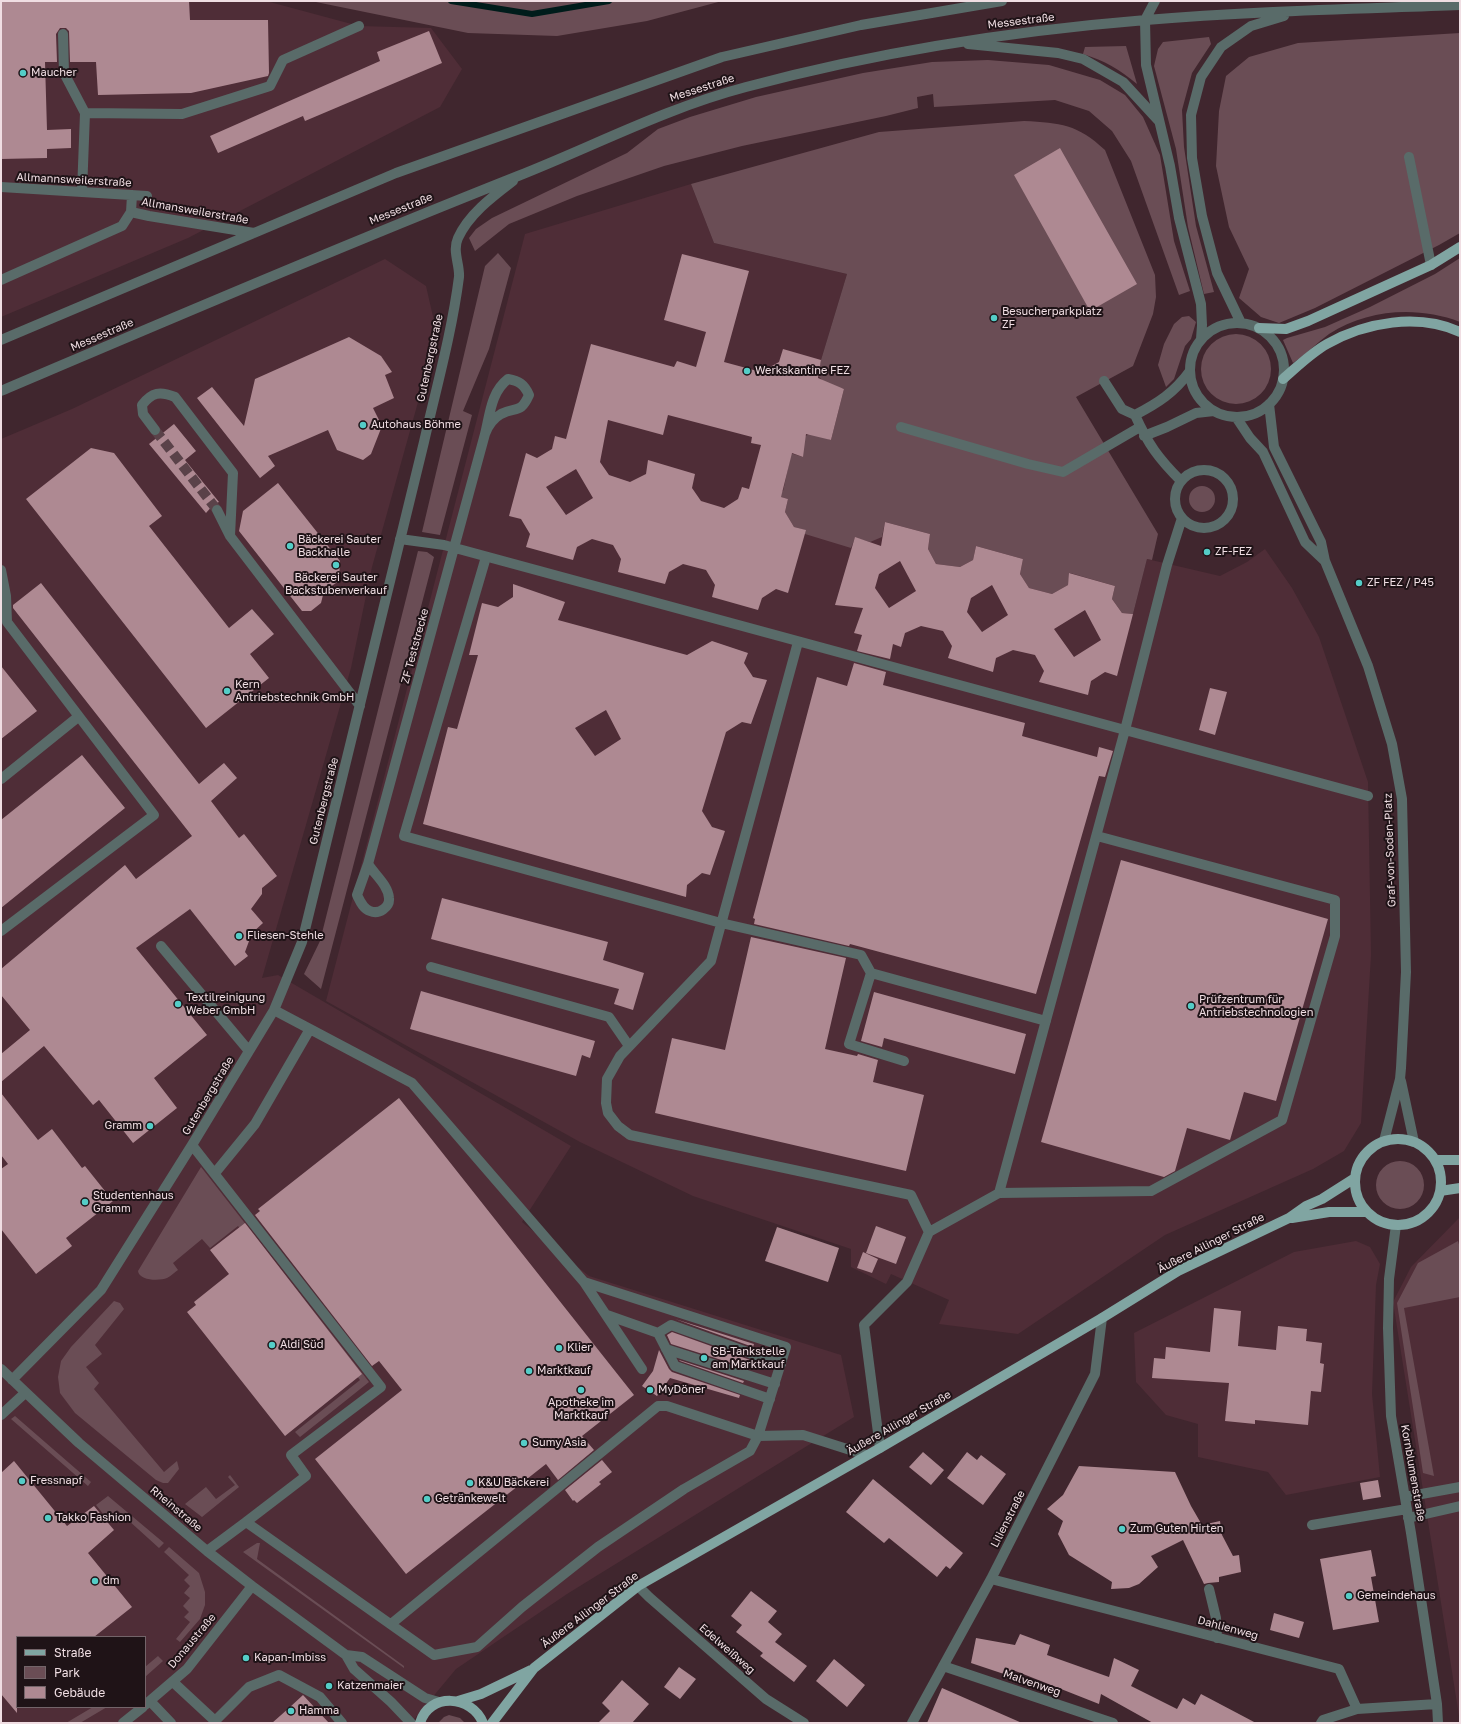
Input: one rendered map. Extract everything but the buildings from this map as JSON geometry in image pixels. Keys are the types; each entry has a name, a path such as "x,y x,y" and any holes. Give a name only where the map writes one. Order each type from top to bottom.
{"main road":[{"path":"1259,328 1286,329 1308,321 1430,265 1460,248"},
{"path":"1283,379 1326,345 1348,334 1370,327 1413,321 1460,332"},
{"path":"1401,1139 1414,1142 1420,1145 1435,1160 1441,1176 1440,1191 1434,1206 1425,1216 1411,1223 1396,1225 1379,1221 1367,1212 1358,1198 1356,1178 1357,1169 1364,1154 1374,1145 1384,1141 1401,1139"},
{"path":"1435,1160 1460,1160"},
{"name":"Äußere Ailinger Straße","path":"439,1702 448,1700 458,1701 481,1694 534,1668 638,1586 880,1448 1102,1318 1178,1271 1289,1218 1306,1206 1356,1178"},
{"path":"1440,1191 1460,1188"},
{"name":"Äußere Ailinger Straße","path":"1289,1218 1329,1212 1367,1212"},
{"name":"Äußere Ailinger Straße","path":"492,1723 534,1668"},
{"path":"458,1701 468,1705 476,1712 483,1723"},
{"path":"420,1723 424,1713 439,1702"}],"street":[{"name":"Messestraße","path":"1,340 396,173 722,57 861,25 1002,1"},
{"path":"1155,1 1145,20 1146,65 1170,166 1179,218 1202,304 1201,339"},
{"name":"Messestraße","path":"1,391 416,216 696,102 754,85 850,63 954,42 1051,29 1228,14 1460,5"},
{"path":"1241,323 1217,273 1202,216 1192,158 1191,115 1201,77 1221,47 1250,26 1297,12"},
{"path":"85,113 182,114 270,86 283,60 360,26"},
{"path":"63,34 64,73 85,113 82,192"},
{"path":"954,42 1058,53 1083,59 1123,82 1158,120"},
{"path":"1409,157 1430,265"},
{"name":"Gutenbergstraße","path":"12,1380 100,1290 192,1145 274,1010 302,942 444,359 459,275 456,259 457,240 469,220 487,201 522,174"},
{"name":"Allmannsweilerstraße","path":"1,187 146,196"},
{"path":"1,280 122,226 131,212 132,195"},
{"name":"Allmansweilerstraße","path":"131,212 254,233"},
{"path":"1241,323 1259,328 1270,337 1278,347 1283,360 1283,379 1276,395 1269,404 1248,416 1236,417 1214,411 1201,401 1193,387 1190,371 1190,360 1194,349 1201,339 1212,330 1226,324 1241,323"},
{"path":"1135,415 1164,398 1178,386 1190,371"},
{"name":"ZF Teststrecke","path":"368,864 494,397 500,385 508,379 516,380 525,385 529,394 525,405 502,414 489,425 485,434"},
{"path":"1104,381 1122,409 1135,415 1142,431 1160,460 1181,481"},
{"path":"155,430 143,414 142,404 148,396 164,393 175,397 233,473 230,536"},
{"name":"Graf-von-Soden-Platz","path":"1269,404 1274,447 1321,542 1324,561 1368,666 1392,744 1402,799 1406,972 1400,1079 1384,1141"},
{"path":"901,426 1028,464 1063,472 1142,431 1167,427 1196,413 1214,411"},
{"name":"Graf-von-Soden-Platz","path":"1236,417 1250,438 1263,452 1306,542 1324,561"},
{"path":"1208,470 1218,473 1227,481 1232,490 1233,501 1226,518 1215,526 1203,528 1187,523 1177,510 1175,496 1181,481 1195,471 1208,470"},
{"path":"216,510 230,536 360,706"},
{"path":"999,1193 1126,730 1167,565 1182,518"},
{"path":"400,539 454,548 1368,796"},
{"path":"486,557 404,836 722,922 861,955 871,973 1046,1021"},
{"path":"1,570 6,596 4,624 154,815 1,931"},
{"path":"798,642 711,961 620,1056 607,1079 606,1102 608,1113 618,1126 630,1135 911,1195 929,1232"},
{"path":"1,778 78,717"},
{"path":"880,1448 864,1325 907,1282 929,1232 999,1193 1151,1191 1282,1120 1335,936 1335,900 1096,836"},
{"path":"161,946 249,1051"},
{"path":"431,967 609,1017 630,1046"},
{"path":"871,973 849,1044 904,1061"},
{"path":"274,1010 412,1083 584,1282 642,1369"},
{"path":"215,1173 255,1124 310,1029"},
{"name":"Graf-von-Soden-Platz","path":"1400,1079 1414,1142"},
{"path":"192,1145 381,1388 290,1455 306,1476 206,1551"},
{"name":"Kornblumenstraße","path":"1396,1225 1389,1279 1388,1328 1391,1416 1408,1513 1437,1704 1438,1723"},
{"path":"246,1522 434,1655 477,1647 522,1607 598,1547 684,1489 750,1451 758,1436 786,1347 584,1282"},
{"path":"607,1316 658,1332 671,1325 781,1364"},
{"name":"Lilienstraße","path":"912,1723 991,1579 1095,1374 1102,1318"},
{"path":"658,1332 675,1366 770,1398"},
{"path":"666,1350 775,1384"},
{"name":"Rheinstraße","path":"1,1369 79,1443 206,1551 346,1655 354,1669 392,1702 411,1723"},
{"path":"1,1415 25,1393"},
{"path":"391,1624 658,1406 667,1406 758,1436 802,1435 866,1455"},
{"path":"1405,1497 1460,1487"},
{"path":"1312,1525 1460,1506"},
{"name":"Dahlienweg","path":"991,1579 1339,1669 1357,1709"},
{"name":"Donaustraße","path":"146,1704 187,1669 252,1586"},
{"name":"Edelweißweg","path":"638,1586 766,1699 804,1723"},
{"path":"1208,1589 1216,1618 1217,1638"},
{"name":"Rheinstraße","path":"346,1655 362,1657 426,1698 439,1702"},
{"name":"Malvenweg","path":"943,1666 1113,1723"},
{"path":"173,1682 215,1722 249,1687 279,1675 320,1697 342,1723"},
{"path":"146,1704 171,1723"},
{"path":"1321,1723 1323,1720 1357,1709 1437,1704"},
{"name":"Donaustraße","path":"123,1723 141,1708"}],"shaded area":[{"path":"1,1 266,1 359,26 431,28 462,69 440,107 188,238 1,317"},
{"path":"691,184 714,243 847,274 821,360 818,375 844,389 831,440 828,439 803,457 791,459 783,491 855,537 882,537 885,522 930,534 973,560 976,546 1115,586 1112,599 1122,613 1133,614 1147,559 1220,576 1247,562 1265,549 1292,588 1319,637 1368,782 1371,955 1361,1123 1344,1151 1313,1169 1165,1235 1018,1334 939,1324 949,1300 891,1274 886,1284 851,1267 851,1249 693,1196 580,1142 326,1001 525,234"},
{"path":"385,259 426,286 437,334 372,567 351,668 262,978 278,975 571,1146 522,1222 589,1276 841,1355 854,1417 567,1594 456,1669 411,1723 1,1723 1,439 72,409"},
{"path":"1460,1217 1460,1722 1393,1302 1411,1267"},
{"path":"1356,1241 1370,1247 1380,1264 1376,1285 1372,1394 1380,1477 1286,1495 1268,1472 1198,1457 1198,1424 1166,1415 1136,1382 1134,1333 1294,1252"}],"green space":[{"path":"311,1 722,1 647,21 557,36 468,33"},
{"path":"1460,33 1460,233 1315,308 1279,323 1261,317 1239,298 1249,269 1229,227 1216,166 1219,111 1226,76 1249,57 1298,43"},
{"path":"1209,37 1211,44 1192,73 1182,110 1184,147 1196,226 1214,292 1204,294 1188,227 1176,149 1154,66 1158,49 1163,42"},
{"path":"1126,46 1137,84 1112,66 1083,54 1085,47"},
{"path":"988,60 1049,65 1100,80 1125,95 1143,117 1160,155 1174,241 1190,291 1179,295 1131,161 1112,131 1089,111 1055,100 934,107 933,94 917,97 918,108 742,146 664,166 577,196 509,224 475,251 469,238 476,229 492,218 627,153 658,129 690,117 756,97 863,73 932,62"},
{"path":"1024,121 1068,126 1086,135 1105,150 1155,275 1156,297 1153,314 1133,366 1076,397 1158,534 1152,560 1147,559 1133,614 1122,613 1112,599 1115,586 1070,573 1068,585 1052,594 1029,588 1020,574 1023,559 976,546 973,560 960,567 936,564 928,549 930,534 885,522 882,537 870,542 855,538 851,548 805,534 805,530 794,527 785,512 788,499 773,495 783,491 790,459 784,451 803,457 800,439 818,429 831,440 844,389 841,388 839,394 829,390 818,375 821,360 847,274 714,243 691,184 879,132"},
{"path":"498,253 511,268 489,349 463,411 472,415 440,535 422,532 485,266"},
{"path":"1460,258 1460,322 1444,317 1410,312 1377,315 1360,319 1329,334 1293,363 1283,340 1325,327 1370,307 1435,274"},
{"path":"1189,316 1196,322 1191,339 1185,346 1174,379 1166,387 1158,365 1164,344 1174,324 1182,317"},
{"path":"1236,334 1249,337 1261,344 1268,356 1271,369 1268,382 1261,394 1249,401 1236,404 1223,401 1211,394 1204,382 1201,369 1204,356 1211,344 1223,337"},
{"path":"1202,486 1211,490 1215,499 1211,508 1202,512 1193,508 1189,499 1193,490"},
{"path":"418,551 427,552 434,557 321,989 304,974 320,941"},
{"path":"1400,1161 1409,1163 1417,1168 1422,1176 1424,1185 1422,1194 1417,1202 1409,1207 1400,1209 1391,1207 1383,1202 1378,1194 1376,1185 1378,1176 1383,1168 1391,1163"},
{"path":"201,1167 369,1382 300,1437 295,1432 360,1380 238,1226 210,1248 202,1239 173,1263 178,1270 167,1278 155,1280 142,1277 139,1274 138,1271"},
{"path":"1458,1241 1460,1248 1460,1297 1404,1308 1434,1476 1423,1473 1397,1303 1418,1263"},
{"path":"114,1301 120,1303 124,1309 95,1345 102,1354 86,1367 99,1383 94,1389 164,1472 177,1461 179,1469 168,1483 163,1483 156,1480 75,1413 60,1393 58,1377 61,1361 71,1347"},
{"path":"15,1416 91,1482 88,1486 11,1419"},
{"path":"230,1475 239,1487 202,1517 185,1504 206,1487 216,1499 235,1485 228,1477"},
{"path":"108,1496 164,1543 159,1548 117,1510 108,1520 96,1505"},
{"path":"257,1543 260,1543 257,1559 404,1666 404,1668 243,1552"},
{"path":"169,1547 199,1573 205,1592 205,1605 200,1619 180,1642 176,1639 190,1622 184,1617 189,1612 183,1606 190,1598 184,1593 190,1586 184,1580 189,1575 164,1552"},
{"path":"158,1656 163,1661 146,1676 146,1666"},
{"path":"91,1708 105,1708 80,1723 66,1723"},
{"path":"449,1715 460,1718 465,1723 438,1723 444,1717"}],"waterway":[{"path":"451,1 532,14 609,1"}],"tunnel":[{"path":"155,430 217,510"}],"place":[{"name":"Maucher","path":"23,73"},
{"name":"Besucherparkplatz ZF","path":"994,318"},
{"name":"Werkskantine FEZ","path":"747,371"},
{"name":"Autohaus Böhme","path":"363,425"},
{"name":"Bäckerei Sauter Backhalle","path":"290,546"},
{"name":"ZF-FEZ","path":"1207,552"},
{"name":"Bäckerei Sauter Backstubenverkauf","path":"336,565"},
{"name":"ZF FEZ / P45","path":"1359,583"},
{"name":"Kern Antriebstechnik GmbH","path":"227,691"},
{"name":"Fliesen-Stehle","path":"239,936"},
{"name":"Textilreinigung Weber GmbH","path":"178,1004"},
{"name":"Prüfzentrum für Antriebstechnologien","path":"1191,1006"},
{"name":"Gramm","path":"150,1126"},
{"name":"Studentenhaus Gramm","path":"85,1202"},
{"name":"Aldi Süd","path":"272,1345"},
{"name":"Klier","path":"559,1348"},
{"name":"SB-Tankstelle am Marktkauf","path":"704,1358"},
{"name":"Marktkauf","path":"529,1371"},
{"name":"Apotheke im Marktkauf","path":"581,1390"},
{"name":"MyDöner","path":"650,1390"},
{"name":"Sumy Asia","path":"524,1443"},
{"name":"Fressnapf","path":"22,1481"},
{"name":"K&U Bäckerei","path":"470,1483"},
{"name":"Getränkewelt","path":"427,1499"},
{"name":"Takko Fashion","path":"48,1518"},
{"name":"Zum Guten Hirten","path":"1122,1529"},
{"name":"dm","path":"95,1581"},
{"name":"Gemeindehaus","path":"1349,1596"},
{"name":"Kapan-Imbiss","path":"246,1658"},
{"name":"Katzenmaier","path":"329,1686"},
{"name":"Hamma","path":"291,1711"}]}
